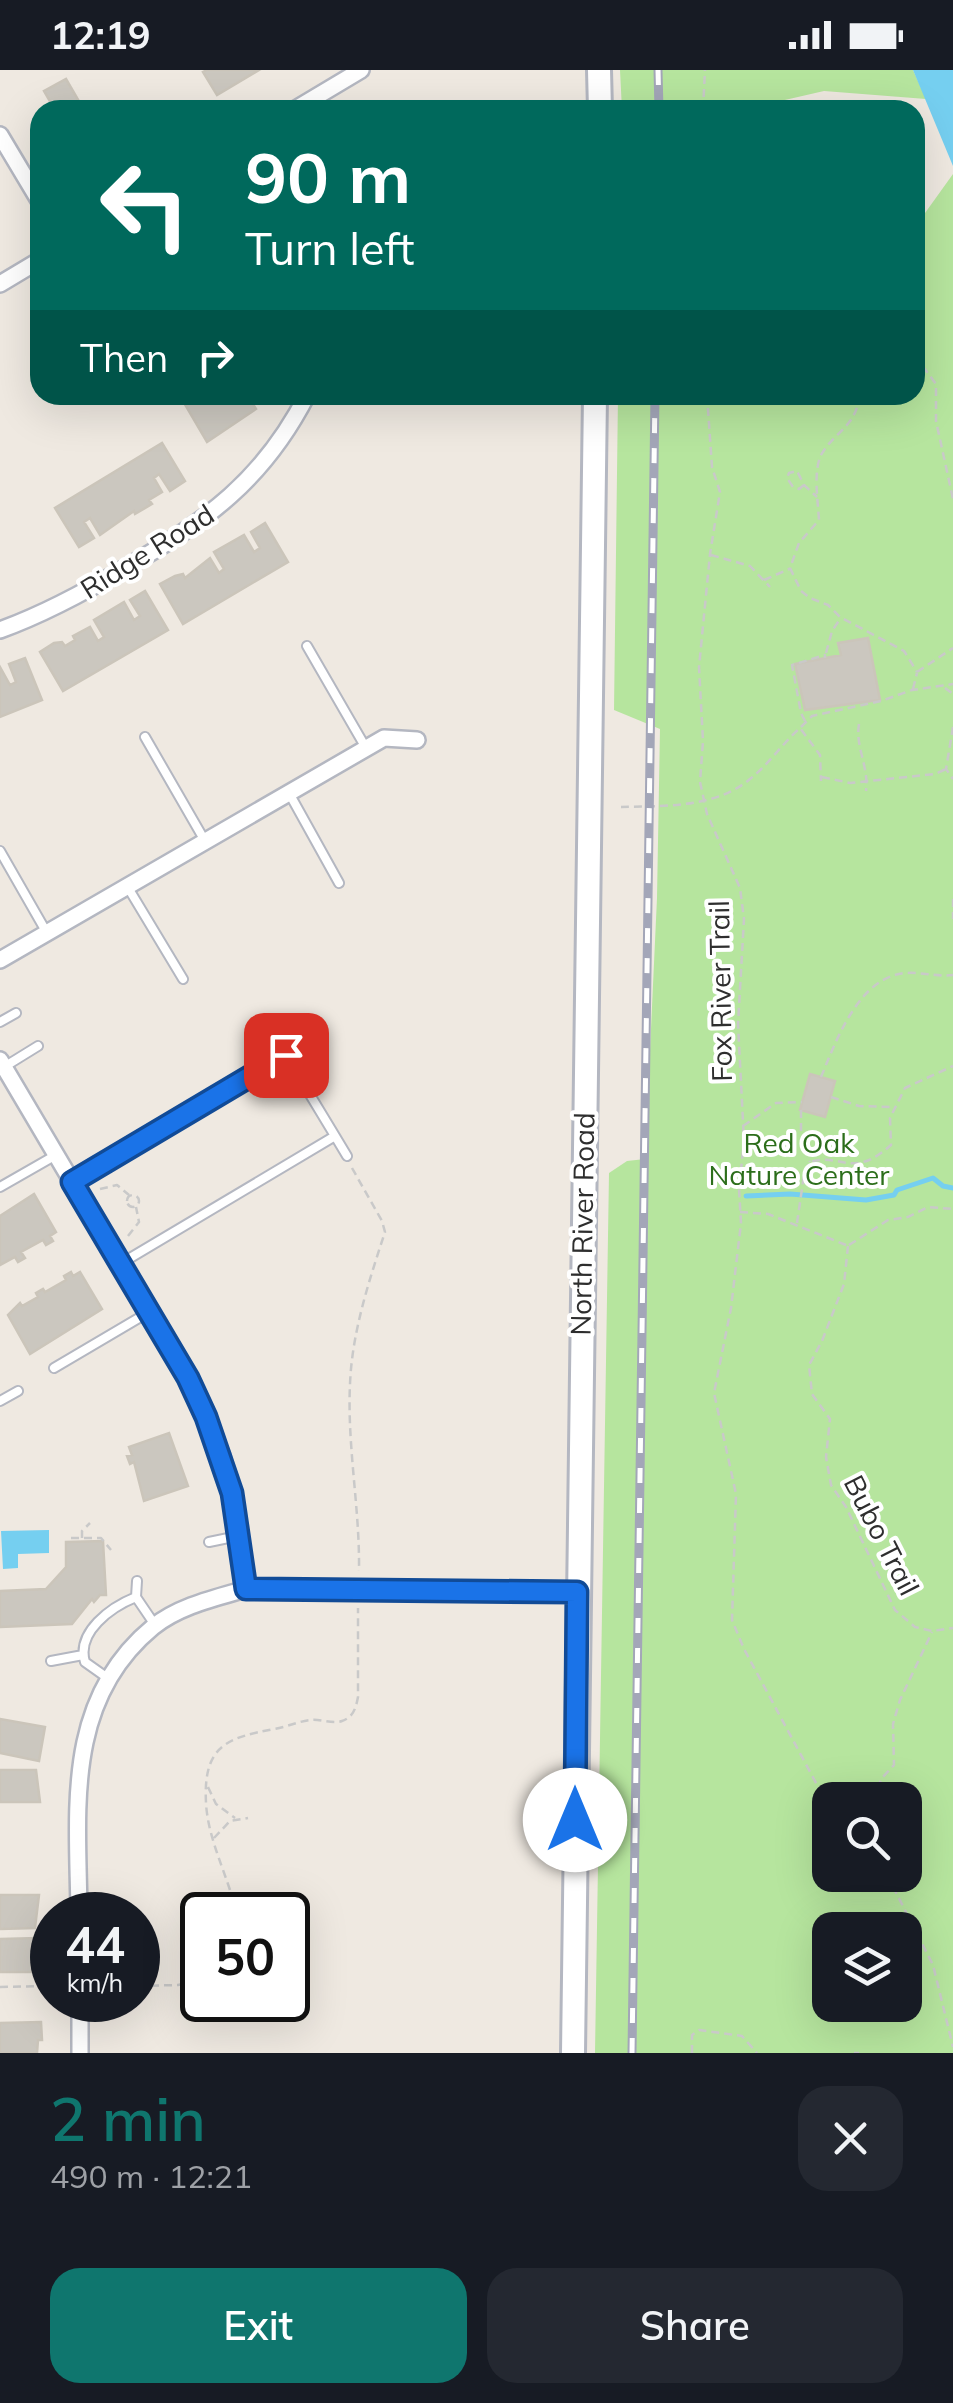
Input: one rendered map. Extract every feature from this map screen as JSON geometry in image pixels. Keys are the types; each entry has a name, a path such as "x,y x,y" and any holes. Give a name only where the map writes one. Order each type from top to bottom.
{"main road":[{"path":"599,70 600,100"},
{"name":"North River Road","path":"573,2053 595,405"}],"street":[{"path":"311,100 362,70"},
{"path":"0,136 30,186"},
{"path":"0,284 30,266"},
{"name":"Ridge Road","path":"0,630 87,591 205,520 265,460 302,405"},
{"path":"0,960 384,738 417,740"},
{"path":"2,1064 206,1417 232,1493 246,1589"},
{"path":"79,1892 78,1788 82,1746 96,1700 108,1679 155,1625 200,1602 246,1589 577,1592"},
{"path":"80,2022 80,2053"}],"lane":[{"path":"307,646 366,748"},
{"path":"145,737 205,841"},
{"path":"289,793 339,883"},
{"path":"0,851 47,932"},
{"path":"128,886 183,979"},
{"path":"0,1022 16,1012"},
{"path":"2,1064 38,1046"},
{"path":"72,1182 286,1055 347,1156"},
{"path":"120,1264 335,1136"},
{"path":"0,1187 56,1154"},
{"path":"54,1368 148,1312"},
{"path":"0,1401 18,1391"},
{"path":"209,1542 238,1536"},
{"path":"137,1580 136,1598 155,1625"},
{"path":"108,1679 85,1662 82,1654 86,1638 117,1605 136,1598"},
{"path":"51,1661 82,1654"}],"path":[{"path":"704,100 705,70"},
{"path":"925,369 936,384 936,421 953,500"},
{"name":"Fox River Trail","path":"709,405 712,467 720,492 698,683 703,741 699,765 702,800 740,888 744,919 738,1024 743,1126 740,1212 731,1308 714,1393 736,1494 732,1620 815,1782"},
{"path":"858,405 852,420 821,456 819,520 798,543 790,568 801,590 810,598 904,651 917,672"},
{"path":"804,485 818,498"},
{"path":"710,554 750,566 770,587"},
{"path":"763,580 790,568"},
{"path":"806,722 792,666 825,656 840,618"},
{"path":"912,690 917,672 953,648"},
{"path":"621,807 702,800 724,794 746,783 812,716 912,690 953,684"},
{"path":"944,687 953,694"},
{"path":"833,705 834,711"},
{"path":"859,724 857,737 866,764 866,791"},
{"path":"953,727 946,769 953,779"},
{"path":"800,728 822,761 821,779 867,782 935,774 946,769"},
{"path":"953,899 953,919"},
{"path":"821,1077 848,1013 874,989 902,973 953,974"},
{"path":"797,1223 804,1175 810,1162 816,1159 850,1166 880,1155 890,1145 890,1118 905,1088 953,1066"},
{"path":"831,1097 859,1106 894,1107"},
{"path":"743,1126 776,1102 802,1102"},
{"path":"801,1110 801,1131 810,1162"},
{"path":"347,1156 385,1232 358,1324 350,1384 351,1438 360,1514 359,1578"},
{"path":"100,1188 116,1185 138,1198 139,1222 128,1236"},
{"path":"130,1196 128,1204 136,1206"},
{"path":"740,1212 768,1214 797,1223 848,1246 888,1220 908,1218 928,1207 953,1209"},
{"name":"Bubo Trail","path":"848,1246 844,1284 809,1365 812,1394 830,1419 826,1457 831,1485 846,1507 896,1610 915,1627 932,1631"},
{"path":"82,1538 82,1531 90,1523"},
{"path":"71,1538 106,1540 111,1550"},
{"path":"230,1892 208,1816 207,1785 218,1749 240,1734 306,1720 342,1722 350,1716 358,1696 358,1604"},
{"path":"880,1782 894,1766 894,1724 900,1700 932,1631 953,1628"},
{"path":"207,1785 216,1804 235,1818"},
{"path":"214,1838 235,1818 248,1818"},
{"path":"896,1892 933,1965 953,2048"},
{"path":"0,1987 30,1986"},
{"path":"692,2053 692,2035 699,2030 742,2036 756,2053"}],"green space":[{"path":"620,70 913,70 926,99 824,91 785,100 622,100"},
{"name":"Red Oak Nature Center","path":"953,174 953,2053 595,2053 609,1173 627,1161 645,1159 660,729 614,710 618,405 925,405 925,213"}],"water":[{"path":"913,70 953,70 953,166"},
{"path":"49,1530 49,1553 18,1554 18,1568 3,1569 1,1531"}],"building":[{"path":"259,70 217,95 203,72"},
{"path":"66,79 78,100 49,100 44,91"},
{"path":"185,405 253,405 256,409 207,442"},
{"path":"162,443 185,481 170,491 159,474 154,478 162,492 149,500 152,504 135,514 134,511 100,535 90,518 84,522 94,538 79,547 55,508"},
{"path":"265,523 288,562 183,624 160,584 183,574 185,578 210,558 219,573 224,569 214,552 244,535 254,552 260,548 251,532"},
{"path":"145,591 168,630 63,691 40,652 54,643 62,642 65,646 75,640 73,636 90,627 98,641 104,637 94,620 124,602 134,620 140,616 130,600"},
{"path":"868,638 880,700 805,710 795,664 841,655 838,643"},
{"path":"25,658 42,700 0,717 0,667 10,685 16,682 9,664"},
{"path":"810,1074 835,1081 825,1117 800,1110"},
{"path":"34,1194 56,1232 50,1236 53,1241 46,1245 43,1240 21,1252 25,1258 18,1262 15,1257 0,1265 0,1216"},
{"path":"71,1272 73,1276 80,1272 102,1309 30,1354 8,1315 20,1303 22,1306 38,1297 36,1293 66,1280 64,1276"},
{"path":"169,1433 188,1486 144,1501 134,1462 130,1464 127,1456 132,1455 129,1447"},
{"path":"103,1541 106,1595 100,1595 94,1602 92,1599 72,1624 0,1627 0,1591 46,1589 66,1567 66,1542"},
{"path":"0,1719 45,1727 39,1761 0,1753"},
{"path":"0,1770 36,1770 40,1802 0,1802"},
{"path":"0,1895 30,1895 30,1928 0,1929"},
{"path":"30,1938 30,1972 0,1972 0,1939"},
{"path":"41,2022 42,2040 38,2040 37,2053 0,2053 0,2023"}],"waterway":[{"path":"746,1196 790,1194 866,1200 894,1195 897,1190 933,1178 953,1188"}],"railway":[{"path":"658,70 659,100"},
{"path":"632,2053 655,405"}],"route":[{"path":"286,1055 72,1182 188,1378 206,1417 232,1493 246,1589 577,1592 575,1820"}]}
